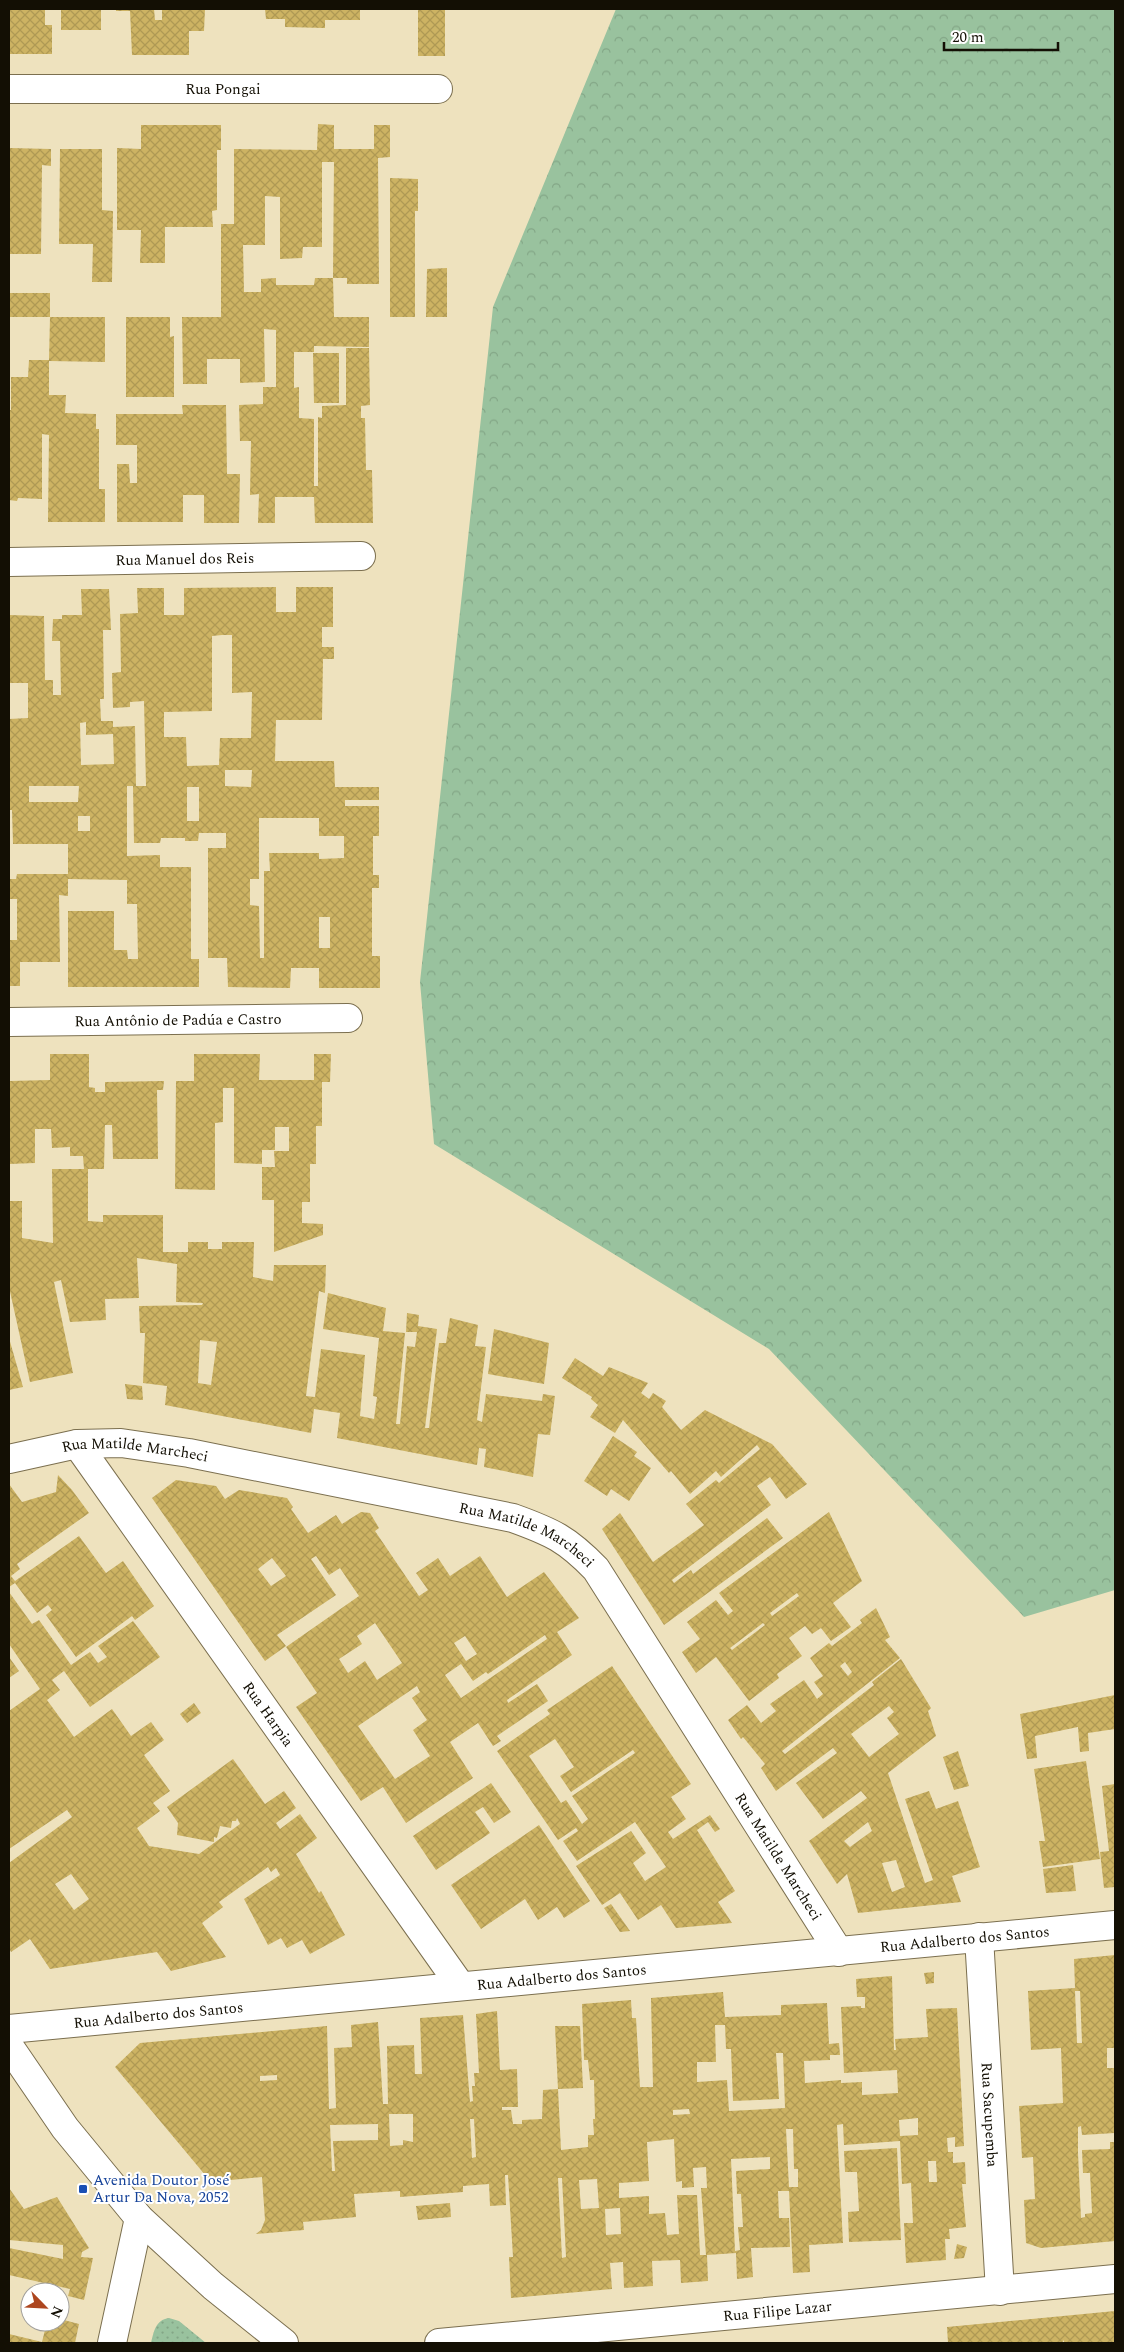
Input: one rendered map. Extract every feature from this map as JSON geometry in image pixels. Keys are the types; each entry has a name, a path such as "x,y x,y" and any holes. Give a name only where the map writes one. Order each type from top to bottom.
{"street":[{"name":"Rua Pongai","path":"9,89 438,89"},
{"name":"Rua Manuel dos Reis","path":"9,562 361,556"},
{"name":"Rua Antônio de Padúa e Castro","path":"9,1022 348,1018"},
{"name":"Rua Matilde Marcheci","path":"9,1459 77,1444 121,1444 189,1453 513,1518 552,1532 577,1550 596,1569 839,1952"},
{"name":"Rua Harpia","path":"77,1444 460,1985"},
{"name":"Rua Adalberto dos Santos","path":"9,2029 460,1985 839,1952 1115,1925"},
{"name":"Rua Sacupemba","path":"979,1937 1000,2291"},
{"path":"9,2046 65,2128 139,2218 213,2286 284,2343"},
{"path":"112,2343 139,2218"},
{"name":"Rua Filipe Lazar","path":"439,2343 1115,2279"}],"green space":[{"path":"616,9 1115,9 1115,1590 1024,1617 769,1349 434,1144 420,982 493,307"},
{"path":"169,2318 179,2321 206,2343 151,2343 158,2324 164,2319"}],"building":[{"path":"9,9 45,9 45,25 52,25 52,54 9,54"},
{"path":"61,9 101,9 101,30 61,30"},
{"path":"116,9 154,9 155,20 162,20 162,9 205,9 204,31 189,31 189,55 132,55 130,11 116,11"},
{"path":"265,9 360,9 360,20 325,20 325,28 285,27 285,19 266,19"},
{"path":"418,9 445,9 445,56 418,56"},
{"path":"318,124 334,125 334,149 374,149 374,125 390,125 390,157 378,158 379,284 347,284 347,278 333,278 334,317 369,317 369,347 314,346 314,352 294,352 294,388 299,387 299,418 314,419 314,486 318,486 318,417 322,418 322,406 346,405 346,348 369,348 370,405 361,406 361,418 365,418 366,470 372,470 373,523 315,523 314,497 275,497 275,523 258,523 259,494 250,495 251,441 240,441 239,405 263,404 263,387 276,387 276,330 264,329 265,382 240,383 240,359 207,359 207,384 183,384 182,317 221,317 221,224 234,224 234,149 317,150","holes":["322,162 334,162 333,278 315,278 314,285 276,285 276,278 261,279 261,292 244,292 243,245 265,245 265,196 280,197 280,259 302,258 303,247 322,247"]},
{"path":"141,125 221,125 221,150 217,150 217,210 212,211 213,227 165,227 165,263 140,263 141,230 117,230 117,148 141,149"},
{"path":"9,148 51,149 51,166 42,165 41,254 9,254"},
{"path":"60,149 102,149 102,210 113,211 112,282 92,282 93,244 59,244"},
{"path":"390,178 418,179 418,211 415,211 415,317 390,317"},
{"path":"447,268 447,317 426,317 427,269"},
{"path":"9,293 50,293 50,317 9,317"},
{"path":"50,317 105,317 105,362 49,361 49,395 66,395 65,413 96,414 96,429 99,429 99,489 105,489 105,522 48,522 49,435 42,434 42,499 18,498 17,501 9,500 11,377 28,377 29,360 49,360"},
{"path":"126,317 170,317 170,337 174,336 174,397 126,397"},
{"path":"313,353 339,353 339,403 314,403"},
{"path":"182,405 226,405 227,474 240,474 239,523 204,523 204,495 183,495 183,522 117,522 117,464 129,464 130,483 137,483 137,445 116,445 116,414 183,414"},
{"path":"276,587 276,612 296,612 296,587 333,587 333,627 322,627 322,647 334,647 334,659 323,659 322,720 276,720 275,761 334,761 335,787 379,787 379,800 345,800 345,806 379,806 379,836 373,836 373,875 379,875 379,888 372,888 372,956 380,956 380,988 319,988 319,968 291,968 290,988 228,987 227,958 208,958 208,848 226,848 226,833 199,833 198,841 185,841 185,838 161,838 160,843 134,843 133,786 127,786 127,856 160,855 160,867 191,867 191,959 199,959 199,987 68,987 68,911 114,911 114,950 127,950 128,959 138,959 137,904 127,904 127,880 68,879 68,896 59,895 60,962 20,962 20,986 9,986 9,940 17,940 17,899 9,899 9,879 16,879 17,874 68,874 68,844 13,844 12,810 9,810 9,719 28,718 28,683 9,683 9,615 44,616 45,680 53,680 53,695 61,695 60,641 52,641 53,619 62,619 62,615 82,615 81,589 109,589 111,630 103,630 104,699 100,699 101,721 113,721 113,727 135,726 136,786 146,786 144,701 130,702 130,707 113,708 112,673 121,672 120,614 138,613 137,588 164,588 164,615 184,615 184,588","holes":["232,635 232,693 252,692 251,738 220,738 219,765 187,766 186,737 164,737 164,712 212,711 212,636","86,722 86,735 113,734 114,764 81,765 80,723","225,770 252,770 251,787 225,786","29,786 79,786 78,802 29,802","187,787 199,787 199,821 187,821","78,816 90,816 90,831 78,831","259,818 319,818 319,836 344,836 344,858 319,859 319,853 269,853 270,871 264,871 264,958 260,958 259,906 250,905 250,879 259,879","319,917 330,917 330,948 319,948"]},
{"path":"50,1054 89,1054 89,1087 95,1088 95,1092 105,1092 105,1082 164,1081 163,1090 157,1090 158,1159 113,1159 112,1125 105,1125 104,1169 88,1169 88,1221 103,1222 103,1215 163,1215 163,1252 188,1252 188,1242 208,1242 208,1249 222,1249 222,1242 254,1242 253,1277 273,1281 274,1265 326,1265 325,1293 319,1291 306,1396 315,1397 321,1349 365,1355 360,1416 374,1419 377,1397 373,1396 379,1338 323,1329 328,1293 386,1308 383,1331 405,1333 396,1424 400,1424 407,1346 415,1347 417,1332 406,1332 407,1313 419,1315 418,1326 437,1329 425,1428 429,1428 439,1343 446,1343 450,1318 478,1325 475,1346 486,1347 477,1420 482,1422 486,1394 542,1401 543,1394 555,1396 550,1435 538,1434 533,1477 484,1467 486,1449 479,1448 477,1465 337,1438 340,1413 314,1409 311,1433 165,1405 167,1386 143,1383 145,1333 140,1333 139,1306 202,1305 203,1303 176,1302 177,1264 137,1258 139,1298 105,1299 106,1320 70,1322 61,1280 54,1282 73,1373 30,1382 9,1287 9,1201 22,1201 22,1238 53,1243 52,1169 84,1169 83,1156 70,1156 70,1147 52,1148 51,1129 35,1129 35,1163 9,1164 9,1081 50,1080","holes":["200,1340 217,1342 211,1385 198,1383"]},
{"path":"194,1054 260,1054 259,1080 314,1080 314,1054 331,1054 330,1082 322,1082 322,1126 316,1126 316,1164 310,1164 310,1202 302,1202 302,1223 323,1224 323,1235 274,1252 274,1200 262,1200 262,1167 275,1167 274,1151 289,1151 289,1127 275,1127 275,1150 262,1150 262,1164 234,1163 234,1088 223,1088 223,1122 215,1123 215,1190 175,1189 176,1081 194,1081"},
{"path":"494,1329 549,1343 544,1384 488,1374"},
{"path":"9,1338 23,1387 9,1390"},
{"path":"575,1358 603,1376 609,1367 648,1383 641,1393 649,1399 653,1393 666,1401 662,1407 681,1430 705,1410 772,1444 807,1484 786,1499 770,1477 757,1486 771,1505 672,1580 674,1583 691,1570 693,1574 767,1518 783,1538 664,1625 602,1529 620,1513 653,1562 704,1525 686,1504 716,1480 719,1483 760,1449 757,1445 721,1477 716,1471 690,1494 623,1420 615,1433 590,1417 598,1405 591,1399 592,1397 562,1378"},
{"path":"125,1384 142,1386 143,1400 127,1399"},
{"path":"613,1436 637,1452 634,1456 651,1468 629,1501 611,1489 607,1496 584,1481"},
{"path":"58,1475 89,1513 17,1564 20,1569 11,1576 15,1581 79,1536 106,1573 123,1561 154,1606 135,1620 132,1616 76,1657 46,1615 52,1610 48,1605 37,1613 15,1583 9,1587 9,1484 22,1502 56,1492"},
{"path":"176,1480 216,1486 225,1499 239,1490 287,1498 293,1507 291,1509 308,1533 336,1515 342,1524 361,1512 370,1513 379,1528 375,1531 419,1596 428,1590 416,1573 438,1558 450,1576 480,1556 507,1597 544,1572 579,1618 557,1632 572,1655 507,1700 508,1703 537,1684 548,1701 497,1736 501,1741 493,1746 478,1723 450,1742 473,1778 406,1823 383,1787 361,1801 296,1707 317,1693 286,1647 359,1596 340,1568 329,1575 316,1556 311,1559 336,1595 277,1635 286,1646 265,1661 152,1498","holes":["272,1558 286,1576 271,1586 258,1569","375,1623 402,1663 377,1680 365,1661 348,1673 339,1659 362,1644 357,1636","545,1635 547,1639 461,1698 445,1675 461,1664 473,1681 486,1672 488,1674","465,1636 477,1654 466,1661 454,1643","417,1686 420,1692 412,1698 427,1720 413,1730 430,1756 395,1779 358,1726"]},
{"path":"829,1512 862,1581 833,1603 851,1627 831,1641 821,1628 812,1634 805,1626 789,1638 802,1656 777,1674 779,1678 749,1701 716,1657 696,1673 682,1652 700,1639 687,1622 716,1600 728,1615 733,1611 719,1593","holes":["797,1593 799,1596 772,1616 770,1613","763,1623 765,1625 732,1650 730,1648"]},
{"path":"9,1592 32,1624 39,1620 71,1665 90,1652 98,1663 107,1657 98,1646 133,1621 160,1657 90,1707 64,1671 52,1680 60,1690 47,1700 74,1737 112,1709 131,1736 151,1722 164,1740 144,1755 170,1791 153,1803 160,1811 137,1828 149,1846 199,1854 240,1824 237,1818 236,1821 232,1821 231,1828 220,1826 217,1838 214,1837 214,1842 177,1835 178,1823 167,1807 233,1759 265,1804 284,1791 296,1808 276,1823 280,1829 300,1814 317,1838 296,1854 319,1893 321,1891 345,1935 310,1954 302,1940 287,1948 281,1938 268,1945 244,1899 280,1875 276,1868 271,1872 268,1867 219,1902 223,1907 202,1923 226,1957 171,1971 157,1952 50,1969 30,1939 11,1952 9,1948 9,1863 72,1817 67,1810 9,1849 9,1711 40,1689 9,1644","holes":["71,1874 89,1899 74,1910 55,1884"]},
{"path":"876,1608 890,1637 885,1640 900,1658 782,1751 785,1754 874,1685 872,1682 901,1659 931,1708 928,1711 936,1736 888,1773 925,1883 933,1880 905,1799 929,1791 936,1809 958,1801 980,1867 952,1876 961,1902 858,1913 847,1874 837,1884 809,1841 867,1798 861,1791 823,1819 796,1783 837,1753 833,1748 776,1791 761,1768 765,1764 743,1737 741,1739 728,1720 747,1705 761,1723 776,1711 770,1704 804,1680 817,1699 823,1694 814,1682 823,1676 810,1658 829,1643 832,1646 862,1623 860,1620","holes":["845,1662 852,1672 848,1676 840,1666","889,1706 894,1712 887,1718 899,1734 869,1757 851,1734","868,1822 872,1831 850,1847 844,1841","896,1860 905,1887 892,1892 882,1863"]},
{"path":"9,1657 19,1671 9,1678"},
{"path":"612,1666 691,1784 671,1797 686,1819 668,1832 673,1839 710,1815 720,1829 715,1832 708,1822 697,1830 735,1891 718,1902 732,1923 676,1928 661,1905 638,1920 620,1893 602,1905 576,1866 631,1831 646,1853 633,1863 645,1881 666,1867 635,1822 577,1861 563,1841 578,1831 576,1828 558,1840 497,1751 550,1714 547,1710","holes":["555,1739 574,1767 560,1776 571,1792 633,1750 635,1753 572,1796 588,1819 582,1824 566,1800 561,1803 529,1756"]},
{"path":"1115,1695 1115,1729 1088,1733 1089,1751 1080,1752 1078,1727 1035,1736 1037,1758 1027,1759 1020,1714"},
{"path":"194,1703 201,1713 187,1723 180,1714"},
{"path":"958,1751 969,1786 954,1790 943,1757"},
{"path":"1086,1761 1100,1859 1043,1867 1039,1841 1045,1841 1034,1769"},
{"path":"491,1783 511,1812 494,1823 483,1807 475,1812 490,1833 436,1870 413,1836"},
{"path":"1115,1784 1115,1887 1104,1888 1100,1852 1109,1851 1102,1786"},
{"path":"539,1825 590,1901 564,1918 557,1907 538,1920 525,1899 481,1929 451,1885"},
{"path":"1073,1865 1076,1891 1046,1893 1043,1869"},
{"path":"611,1904 630,1931 620,1932 604,1908"},
{"path":"1115,1955 1115,2048 1107,2048 1107,2068 1115,2068 1115,2133 1082,2135 1081,2126 1078,2127 1078,2153 1081,2218 1085,2217 1085,2214 1092,2213 1090,2173 1083,2173 1082,2150 1110,2149 1110,2142 1115,2142 1115,2241 1041,2248 1026,2243 1024,2200 1035,2199 1033,2157 1022,2158 1019,2106 1063,2103 1061,2048 1031,2050 1028,1991 1075,1988 1074,1959","holes":["1075,1991 1080,1991 1082,2043 1077,2043"]},
{"path":"934,1972 934,1983 926,1984 924,1973"},
{"path":"892,1976 894,2050 896,2050 895,2039 928,2037 926,2009 957,2008 964,2146 955,2147 955,2137 947,2138 948,2152 953,2152 953,2163 965,2162 966,2184 962,2184 966,2227 949,2229 950,2239 945,2239 946,2260 906,2263 904,2223 913,2223 911,2183 902,2184 900,2141 844,2145 843,2124 837,2125 843,2243 809,2245 810,2272 793,2273 789,2191 778,2191 779,2218 789,2218 790,2247 751,2248 753,2277 737,2279 736,2253 707,2255 708,2281 681,2283 680,2260 652,2261 653,2286 624,2288 623,2262 610,2263 612,2289 511,2298 509,2257 513,2257 508,2175 505,2175 506,2205 490,2206 489,2184 463,2186 463,2192 400,2197 400,2191 354,2194 356,2217 303,2222 304,2230 256,2234 261,2230 265,2220 262,2177 211,2182 115,2067 140,2043 327,2026 329,2109 336,2108 334,2048 352,2047 351,2025 378,2022 383,2104 388,2104 387,2046 414,2045 415,2074 422,2074 420,2018 463,2015 470,2102 473,2101 472,2086 475,2086 474,2073 479,2073 476,2014 497,2011 500,2070 517,2069 518,2107 502,2107 502,2110 511,2110 513,2124 522,2124 522,2120 542,2119 543,2090 558,2089 561,2150 588,2147 588,2135 594,2135 594,2080 590,2080 588,2060 584,2060 582,2004 631,2000 632,2018 636,2018 640,2087 653,2087 651,1998 723,1992 725,2017 781,2015 781,2005 827,2003 829,2044 839,2043 840,2055 830,2055 830,2060 804,2061 805,2083 841,2080 841,2083 862,2082 862,2095 898,2093 897,2070 844,2073 841,2007 861,2006 861,2008 865,2008 865,1997 857,1997 856,1979","holes":["715,2025 725,2025 726,2049 731,2049 733,2101 779,2099 776,2053 783,2053 785,2108 729,2111 727,2080 697,2082 697,2062 716,2062","277,2075 277,2080 260,2081 260,2076","689,2109 690,2114 673,2115 673,2110","389,2114 413,2114 413,2142 403,2140 403,2145 390,2146","918,2118 918,2135 900,2136 899,2120","470,2119 474,2119 476,2157 472,2158","378,2124 378,2140 333,2141 335,2171 332,2171 330,2125","786,2129 793,2129 794,2169 798,2169 798,2187 789,2187","674,2139 676,2182 682,2181 682,2188 694,2187 693,2168 706,2167 707,2188 701,2188 706,2255 700,2255 697,2195 677,2195 679,2234 667,2235 665,2213 649,2214 649,2196 619,2198 619,2183 649,2181 647,2142","770,2157 770,2169 736,2171 737,2194 741,2194 743,2227 738,2227 740,2250 735,2251 731,2159","928,2161 936,2161 937,2182 929,2182","558,2178 562,2178 566,2257 562,2258","597,2179 599,2208 581,2209 579,2180","620,2208 621,2234 606,2235 605,2209"]},
{"path":"555,2026 580,2026 583,2088 558,2089"},
{"path":"897,2148 901,2240 849,2242 848,2212 859,2211 857,2172 845,2172 844,2151"},
{"path":"9,2188 24,2209 57,2197 89,2248 82,2252 81,2257 93,2258 84,2300 70,2296 70,2282 40,2282 9,2275 9,2248 63,2259 63,2245 9,2240"},
{"path":"450,2203 451,2217 418,2220 416,2206"},
{"path":"957,2244 967,2247 964,2258 954,2259"},
{"path":"1115,2311 1115,2343 1064,2343 1064,2340 1062,2343 948,2343 947,2327"},
{"path":"70,2322 79,2324 75,2343 9,2343 9,2334 42,2342 44,2332 70,2332"}],"place":[{"name":"Avenida Doutor José Artur Da Nova, 2052","path":"83,2189"}]}
